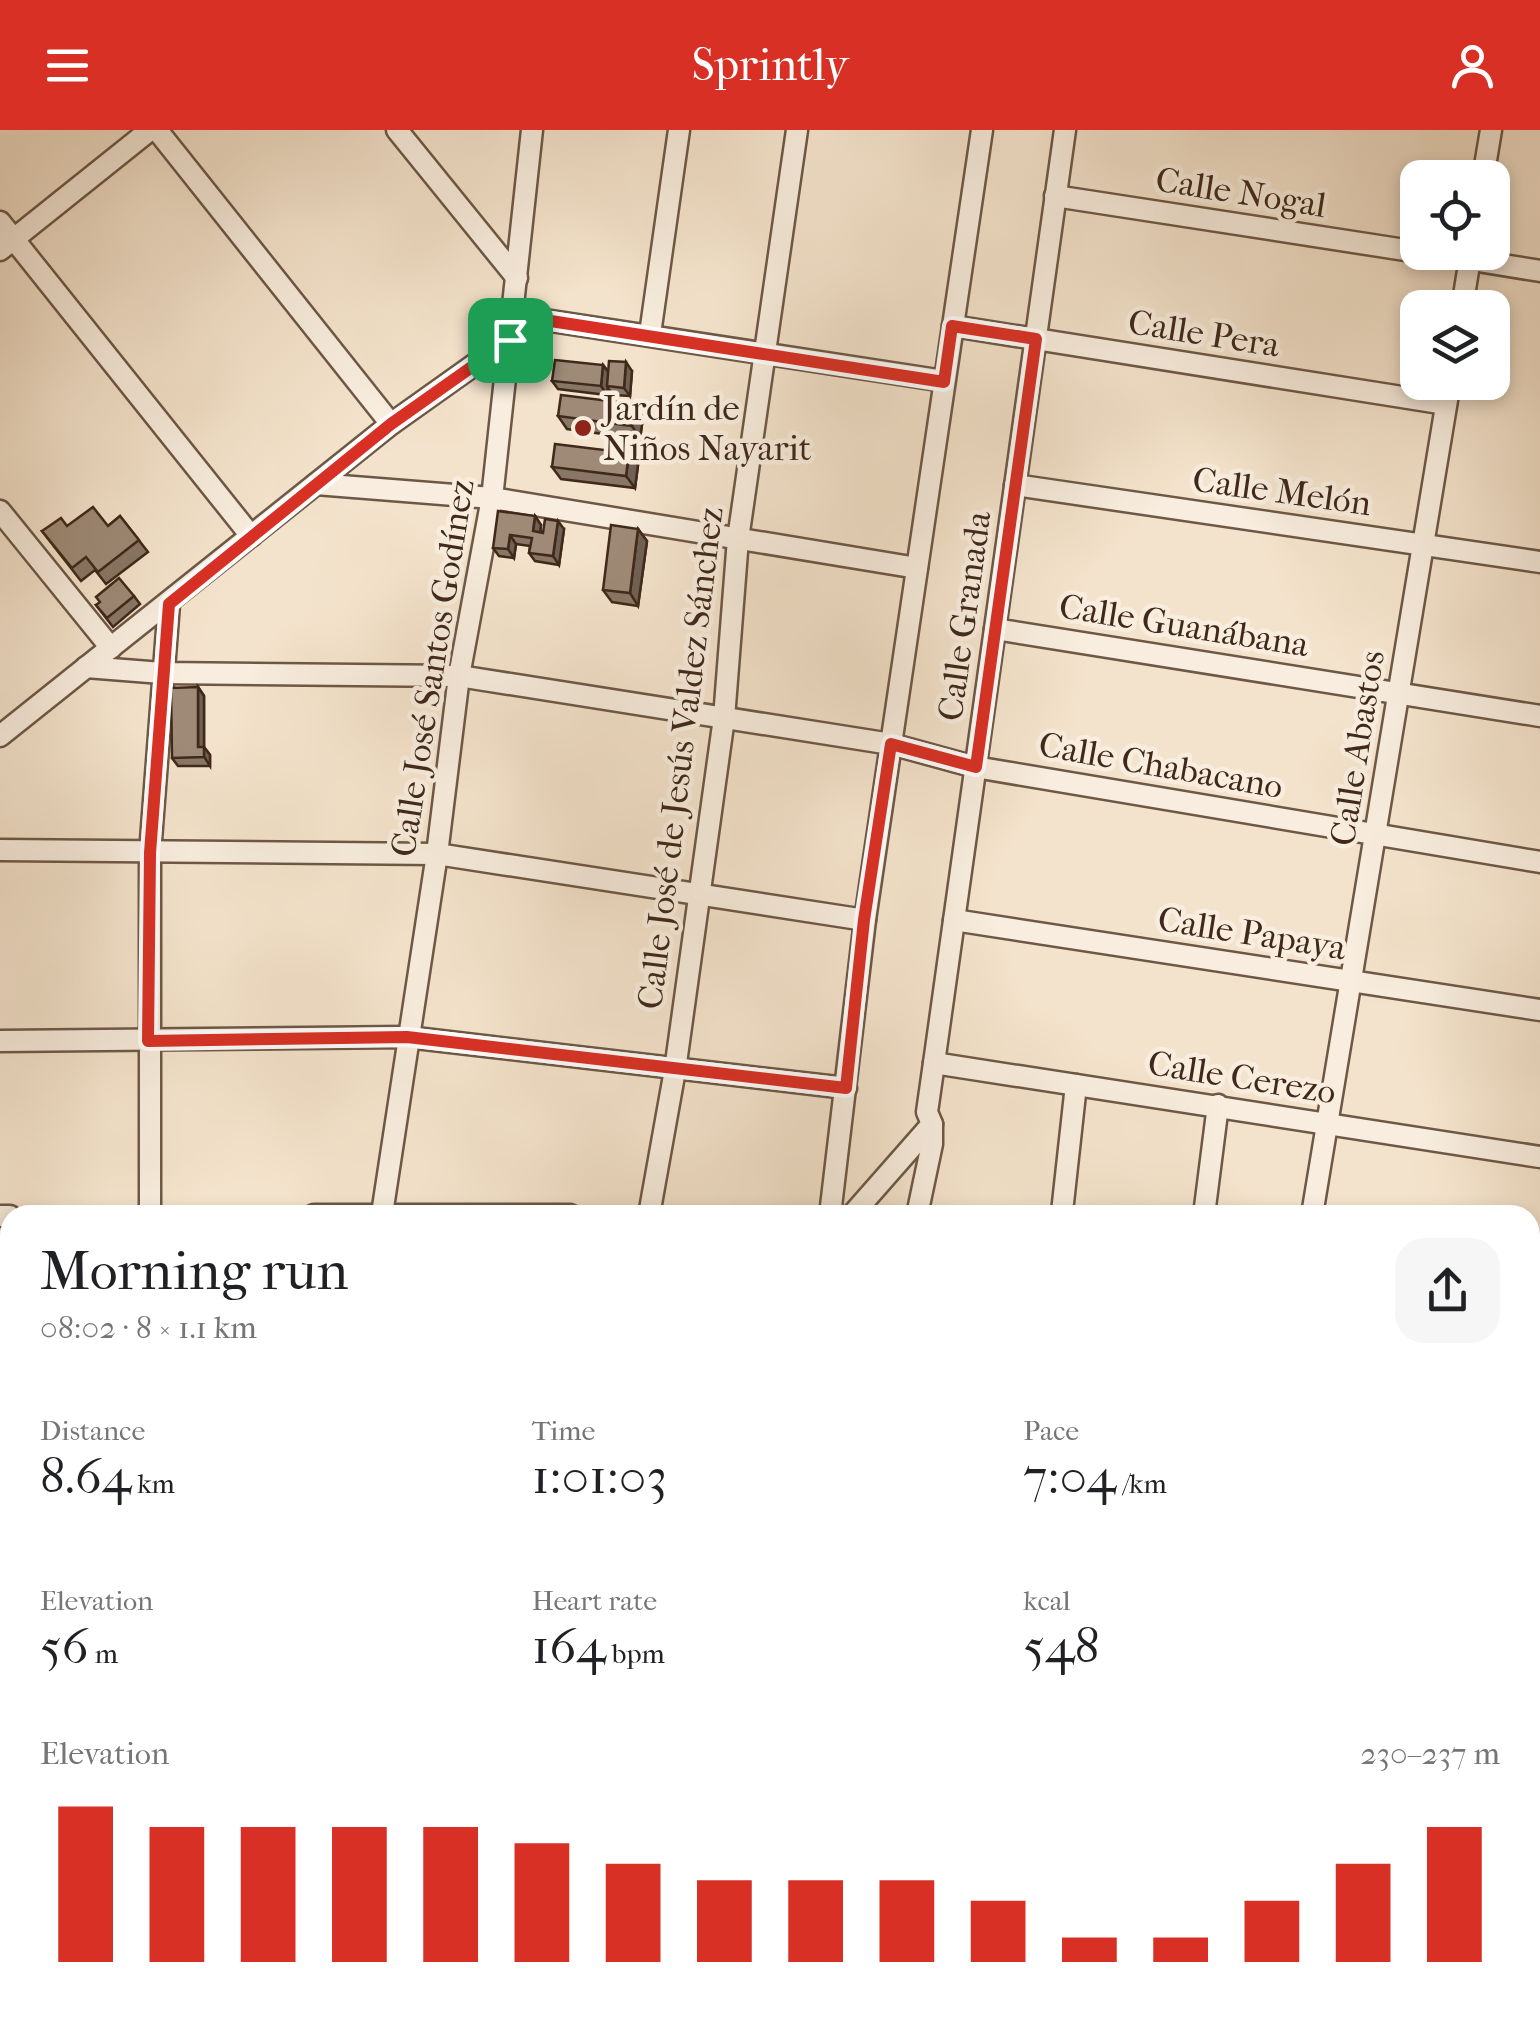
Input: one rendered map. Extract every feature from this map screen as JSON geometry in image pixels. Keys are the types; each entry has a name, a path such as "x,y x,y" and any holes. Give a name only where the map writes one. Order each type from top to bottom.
{"street":[{"path":"7,244 154,130 391,424"},
{"path":"397,130 517,278"},
{"name":"Calle José Santos Godínez","path":"383,1205 438,854 459,676 492,498 532,130"},
{"path":"650,334 679,130"},
{"name":"Calle José de Jesús Valdez Sánchez","path":"651,1205 724,718 738,539 797,130"},
{"path":"831,1205 864,920 982,130"},
{"name":"Calle Granada","path":"919,1205 932,1144 934,1063 1065,130"},
{"path":"1486,160 1491,130"},
{"name":"Calle Nogal","path":"1056,196 1400,249"},
{"path":"0,222 7,244 251,536"},
{"name":"Calle Nogal","path":"1510,265 1540,271"},
{"path":"512,315 944,382"},
{"name":"Calle Pera","path":"952,326 1446,404"},
{"path":"0,736 391,424 510,340"},
{"name":"Calle Abastos","path":"1314,1205 1447,400"},
{"path":"316,484 492,498 917,568"},
{"name":"Calle Melón","path":"1015,485 1540,562"},
{"path":"0,511 111,648"},
{"path":"150,1205 150,853 169,604"},
{"name":"Calle Guanábana","path":"995,628 1540,716"},
{"name":"Calle Chabacano","path":"86,667 162,674 459,676 891,744 976,767 1540,862"},
{"path":"0,850 438,854 864,920"},
{"name":"Calle Papaya","path":"954,920 1540,1010"},
{"path":"0,1040 407,1037 846,1088"},
{"name":"Calle Cerezo","path":"934,1063 1540,1157"},
{"path":"1063,1205 1076,1084"},
{"path":"1205,1205 1218,1105"},
{"path":"860,1205 930,1118"},
{"path":"1540,1274 1540,1294"},
{"path":"1540,1646 1540,1721"}],"building":[{"path":"555,360 603,365 601,386 552,381"},
{"path":"609,361 626,362 624,388 607,386"},
{"path":"561,395 634,404 632,426 558,416"},
{"path":"555,444 629,453 626,476 552,467"},
{"path":"93,507 108,526 120,516 139,540 98,572 86,557 72,568 42,531 61,518 67,526"},
{"path":"498,511 535,516 533,531 543,533 545,519 558,521 553,556 529,553 532,538 510,535 508,549 493,548"},
{"path":"611,525 638,529 630,593 603,590"},
{"path":"119,578 134,596 107,618 96,605 100,602 96,597"},
{"path":"198,687 198,747 204,747 204,757 172,758 171,688"}],"place":[{"name":"Jardín de Niños Nayarit","path":"583,428"}],"route":[{"path":"512,315 944,382 952,326 1036,339 976,767 891,744 864,920 846,1088 407,1037 148,1041 150,853 169,604 391,424 510,340 512,315"}]}
